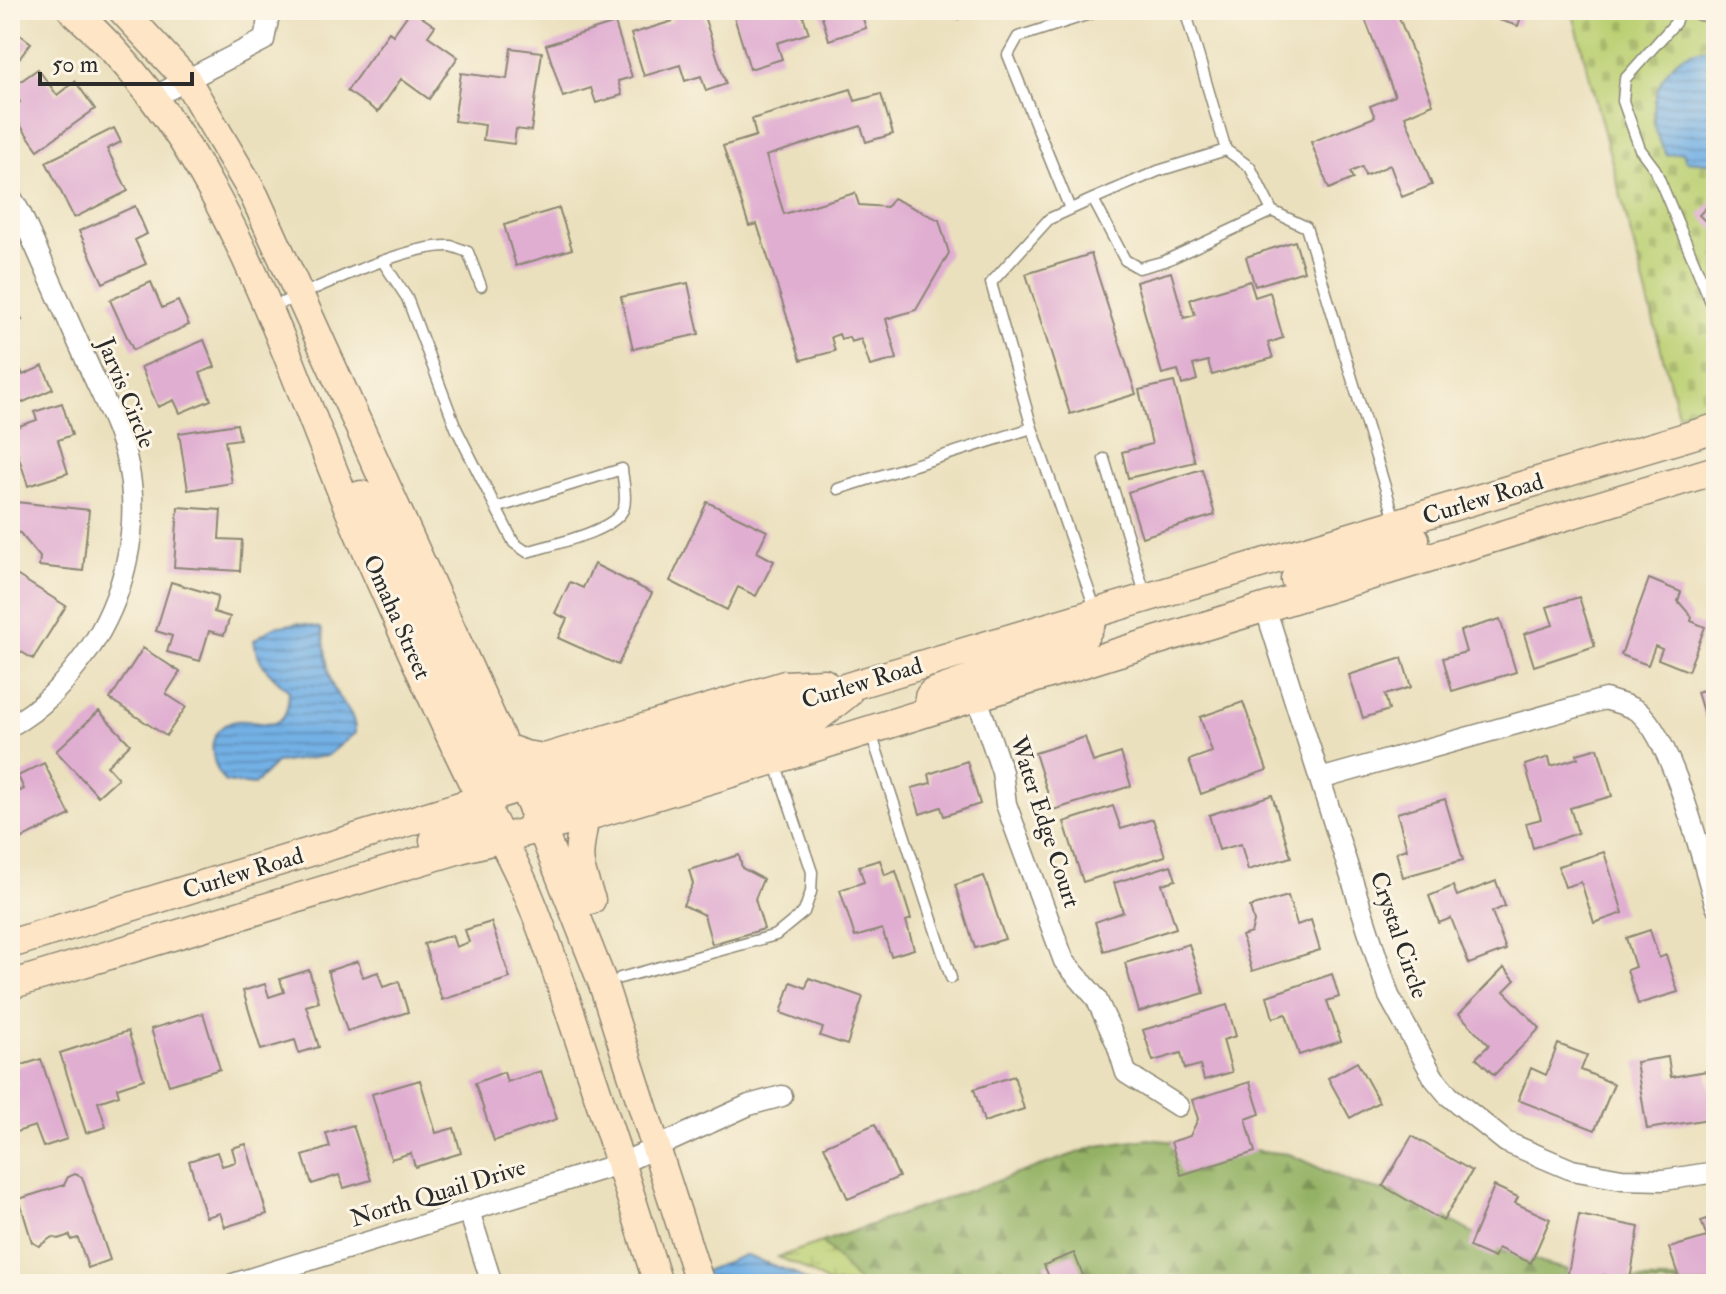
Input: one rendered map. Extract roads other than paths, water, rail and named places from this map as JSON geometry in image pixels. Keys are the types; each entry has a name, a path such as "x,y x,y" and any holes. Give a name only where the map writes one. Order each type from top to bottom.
{"main road":[{"name":"Omaha Street","path":"72,10 123,62 152,98 208,183 268,309 364,544 603,984 700,1284"},
{"name":"Omaha Street","path":"122,10 186,79 254,195 505,748 508,814 526,889 622,1163 655,1273"},
{"name":"Curlew Road","path":"10,985 508,814 864,682 1716,428"},
{"name":"Curlew Road","path":"10,944 452,809 585,817 1716,470"},
{"path":"1265,607 1297,578 1450,527 1479,500"},
{"path":"910,719 932,693 1072,644 1085,635 1096,613"},
{"path":"505,748 545,758 785,685 864,682"},
{"path":"585,817 578,867 636,1022 634,1076"}],"street":[{"path":"152,98 264,40 270,10"},
{"name":"Jarvis Circle","path":"10,195 112,418 128,465 132,515 128,555 118,594 98,636 65,684 10,726"},
{"name":"Crystal Circle","path":"1265,607 1389,996 1434,1078 1449,1096 1506,1142 1572,1170 1622,1179 1664,1180 1716,1172"},
{"name":"Water Edge Court","path":"977,698 1002,772 1006,804 1064,961 1096,998 1117,1044 1126,1073 1178,1106"},
{"path":"1320,779 1605,699 1635,709 1648,720 1669,756 1716,906"},
{"name":"North Quail Drive","path":"233,1284 622,1163 749,1105 782,1096"},
{"path":"469,1211 492,1284"}],"lane":[{"path":"1070,209 1008,55 1018,37 1102,10"},
{"path":"1185,10 1226,150 1250,167 1272,211 1306,227 1396,525"},
{"path":"1679,10 1675,23 1625,79 1623,101 1640,149 1655,169 1716,314"},
{"path":"1689,10 1699,15 1716,16"},
{"path":"1096,613 1032,428 991,283 1049,219 1158,171 1226,150"},
{"path":"1093,199 1125,260 1139,268 1165,261 1272,211"},
{"path":"268,309 383,262 414,252 451,246 468,252 481,286"},
{"path":"383,262 407,298 456,428 496,508 514,543 527,552 609,525 620,516 625,506 622,469 496,508"},
{"path":"838,489 1032,428"},
{"path":"1104,459 1147,598"},
{"path":"871,731 951,978"},
{"path":"620,978 776,935 804,912 811,892 812,872 774,760"}],"water":[{"path":"1706,49 1716,53 1716,164 1686,161 1683,152 1667,155 1654,124 1656,94 1666,72 1683,56"},
{"path":"298,623 321,628 330,680 353,718 355,733 327,756 276,763 254,785 225,782 213,756 214,738 219,730 236,721 274,723 282,718 288,705 289,691 262,662 254,640 274,627"},
{"path":"744,1255 794,1273 811,1284 673,1284"}]}
